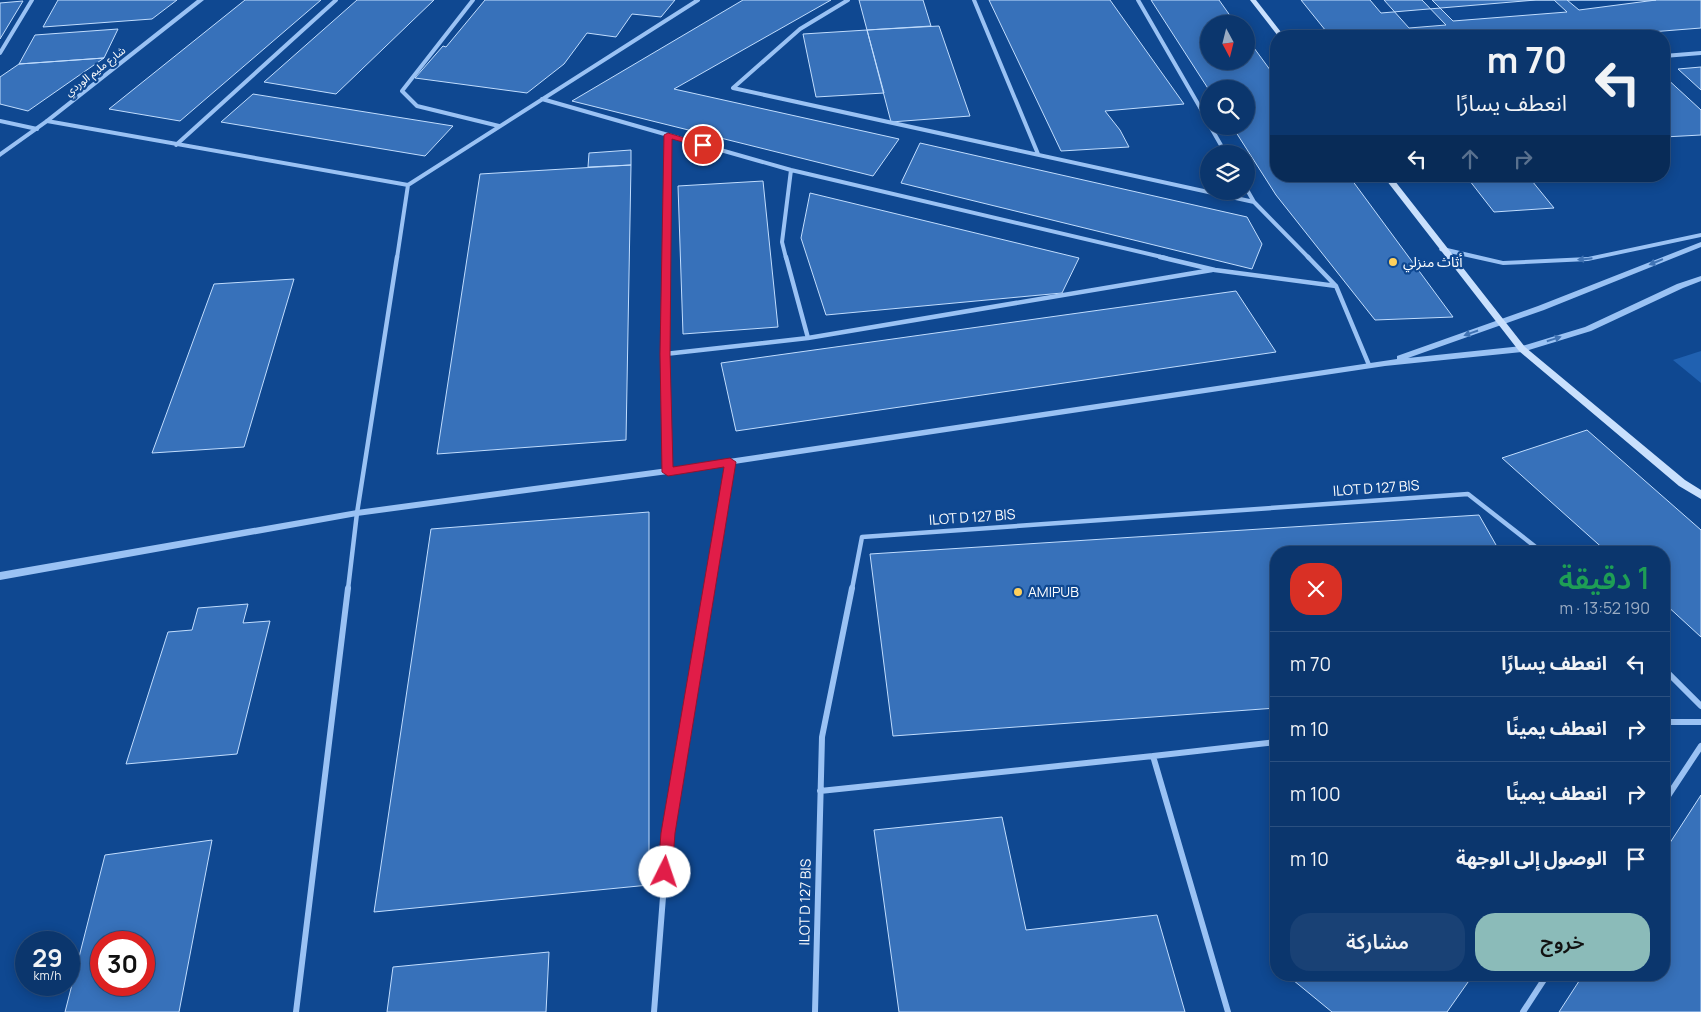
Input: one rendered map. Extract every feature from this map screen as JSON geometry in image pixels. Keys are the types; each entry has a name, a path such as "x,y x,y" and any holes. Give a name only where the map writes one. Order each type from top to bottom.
{"main road":[{"path":"1253,0 1276,30"},
{"path":"1393,182 1522,349 1682,483 1701,495"}],"street":[{"path":"0,54 32,0"},
{"name":"شارع مليم الوردي","path":"0,155 48,121 201,0"},
{"path":"176,145 336,0"},
{"path":"474,0 402,91 417,106 499,126"},
{"path":"48,121 408,185 698,0"},
{"path":"848,0 800,30 733,88 1254,202 1336,286 1369,366"},
{"path":"974,0 1038,154"},
{"path":"1138,0 1200,108"},
{"path":"1670,56 1701,53"},
{"path":"542,99 791,170 1215,270 1336,286"},
{"path":"0,121 36,129"},
{"path":"668,135 665,354 668,472"},
{"path":"791,170 782,242 808,338"},
{"path":"296,1012 357,513 408,185"},
{"path":"1443,249 1503,264 1588,259 1701,235"},
{"path":"1385,363 1502,322 1701,244"},
{"path":"665,354 808,338 1215,270"},
{"path":"0,576 357,513 668,472 1385,363 1522,349 1588,329 1701,278"},
{"path":"654,1012 668,833 730,462"},
{"name":"ILOT D 127 BIS","path":"815,1012 822,737 862,537 1468,494 1534,546"},
{"path":"1670,675 1701,706"},
{"path":"1670,722 1701,722"},
{"path":"820,791 1270,743"},
{"path":"1670,793 1701,746"},
{"path":"1153,756 1228,1012"},
{"path":"1523,1012 1543,981"}],"shaded area":[{"path":"1701,351 1701,383 1673,360"}],"building":[{"path":"58,0 177,0 152,19 43,27"},
{"path":"245,0 321,0 180,121 109,109"},
{"path":"357,0 434,0 336,94 264,82"},
{"path":"485,0 675,0 661,17 632,14 616,37 587,33 564,64 527,93 415,78 443,46 446,47"},
{"path":"743,0 831,0 674,89 899,139 873,176 572,101"},
{"path":"859,0 923,0 931,26 867,30"},
{"path":"989,0 1110,0 1184,104 1105,111 1120,130 1129,147 1061,151"},
{"path":"1151,0 1219,0 1230,15 1200,15 1200,70 1255,70 1255,49 1270,70 1270,182 1353,182 1453,317 1375,320 1276,195 1255,162 1255,145 1244,145 1238,135 1255,135 1255,80 1203,80"},
{"path":"1301,0 1370,0 1381,13 1536,0 1701,0 1701,28 1670,30 1325,30"},
{"path":"1384,0 1422,0 1446,25 1409,28"},
{"path":"1432,0 1554,0 1567,12 1453,21"},
{"path":"1567,0 1656,0 1579,10"},
{"path":"23,1 0,39 0,3"},
{"path":"939,26 970,116 891,122 867,30"},
{"path":"118,29 104,58 19,64 35,35"},
{"path":"867,30 884,93 816,97 803,34"},
{"path":"104,58 28,111 0,104 0,77 19,64"},
{"path":"1701,67 1701,90 1678,69"},
{"path":"1670,82 1701,110 1701,135 1670,137"},
{"path":"253,94 453,126 425,156 221,122"},
{"path":"920,143 1247,217 1262,244 1252,269 901,183"},
{"path":"631,150 631,165 588,167 589,153"},
{"path":"631,165 626,440 437,454 480,174"},
{"path":"763,181 778,327 683,334 678,186"},
{"path":"1471,182 1533,182 1554,208 1494,212"},
{"path":"810,193 1079,258 1062,293 826,315 801,238"},
{"path":"294,279 244,447 152,453 214,284"},
{"path":"1236,291 1276,352 736,431 721,363"},
{"path":"1587,430 1701,530 1701,637 1670,609 1670,546 1600,546 1502,458"},
{"path":"649,512 649,885 374,912 431,529"},
{"path":"1479,515 1497,546 1270,546 1270,708 893,736 870,554"},
{"path":"248,604 243,623 270,621 237,754 126,764 168,632 192,630 198,608"},
{"path":"1701,795 1701,1012 1559,1012 1579,981 1670,981 1670,843"},
{"path":"1002,817 1026,930 1157,915 1185,1012 899,1012 874,830"},
{"path":"212,840 179,1012 65,1012 69,996 80,996 80,953 105,855"},
{"path":"549,952 546,1012 387,1012 393,967"},
{"path":"1294,981 1469,981 1447,1012 1332,1012"}],"place":[{"name":"أثاث منزلي","path":"1393,262"},
{"name":"AMIPUB","path":"1018,592"}],"route":[{"path":"665,872 668,833 730,462 668,472 665,354 668,135 703,145"}]}
